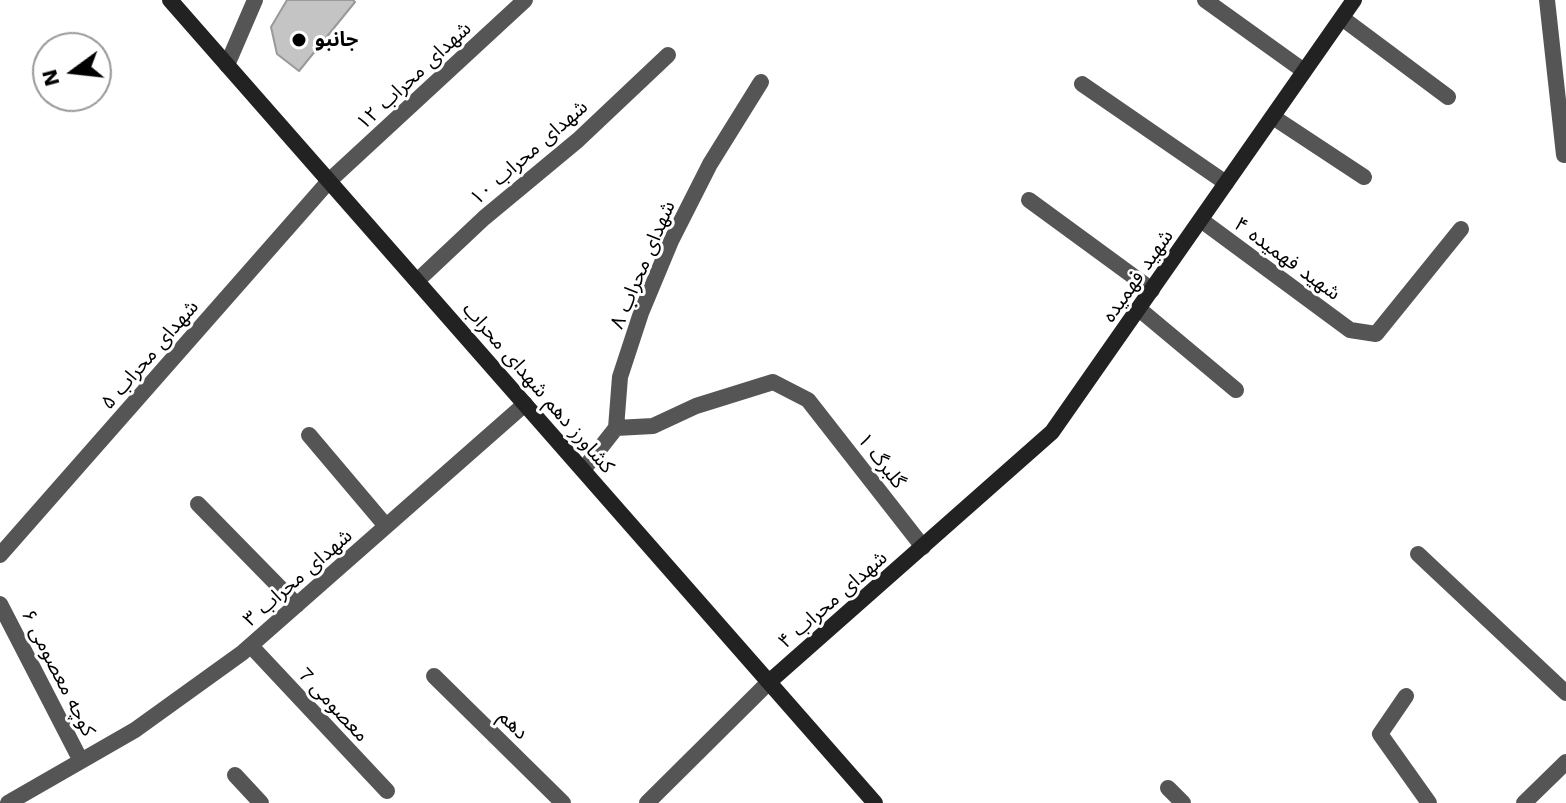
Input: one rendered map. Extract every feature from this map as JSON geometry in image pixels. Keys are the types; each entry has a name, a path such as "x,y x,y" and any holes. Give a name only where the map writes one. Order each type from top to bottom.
{"main road":[{"name":"کشاورز دهم شهدای محراب","path":"170,0 875,803"},
{"name":"شهید فهمیده","path":"923,547 1052,432 1354,0"},
{"name":"شهدای محراب ۴","path":"769,682 923,547"}],"street":[{"path":"227,65 255,0"},
{"name":"شهدای محراب ۱۲","path":"329,181 525,0"},
{"path":"1205,0 1304,71"},
{"path":"1547,0 1564,155"},
{"path":"1342,18 1448,97"},
{"name":"شهدای محراب ۱۰","path":"417,281 484,218 578,140 668,55"},
{"name":"شهدای محراب ۸","path":"616,428 620,377 641,313 671,241 710,164 761,82"},
{"path":"1082,84 1226,183"},
{"path":"1273,117 1364,177"},
{"name":"شهدای محراب ۵","path":"0,555 329,181"},
{"path":"1029,200 1152,290"},
{"name":"شهید فهمیده ۴","path":"1201,220 1350,330 1376,334 1461,229"},
{"path":"1139,309 1236,390"},
{"name":"گلبرگ ۱","path":"616,428 653,426 696,406 773,382 808,400 923,547"},
{"name":"شهدای محراب ۳","path":"8,803 135,730 251,646 525,404"},
{"path":"583,470 616,428"},
{"path":"309,435 386,526"},
{"path":"198,504 297,605"},
{"path":"1418,554 1566,693"},
{"name":"کوچه معصومی ۶","path":"0,604 81,761"},
{"name":"معصومی 7","path":"251,646 387,791"},
{"name":"دهم","path":"434,676 563,803"},
{"path":"647,803 769,682"},
{"path":"1406,696 1380,734 1429,803"},
{"path":"1524,803 1566,762"},
{"path":"235,775 261,803"},
{"path":"1168,788 1183,803"}],"building":[{"name":"جانبو","path":"287,0 355,2 299,71 277,54 271,27"}],"place":[{"name":"جانبو","path":"299,40"}]}
